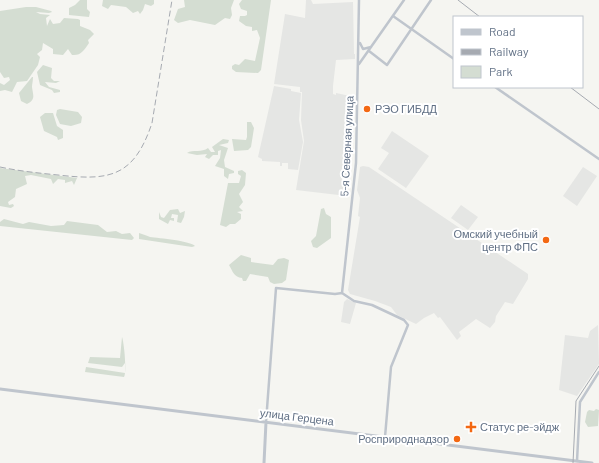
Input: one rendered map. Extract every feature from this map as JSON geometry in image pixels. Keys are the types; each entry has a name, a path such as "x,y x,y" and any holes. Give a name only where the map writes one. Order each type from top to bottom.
{"main road":[{"name":"5-я Северная улица","path":"342,293 355,174 359,0"},
{"path":"358,64 373,46 404,0"},
{"path":"369,51 387,65 431,0"},
{"path":"393,16 453,58"},
{"path":"358,38 363,49 373,46"},
{"path":"496,88 599,159"},
{"path":"264,463 276,288 335,294 342,293 354,300 372,305 404,320 408,325 390,367 385,437"},
{"path":"577,461 580,402 599,372"},
{"name":"улица Герцена","path":"0,389 592,463"}],"shaded area":[{"path":"306,0 311,0 313,4 353,2 355,59 336,60 333,86 333,94 336,95 336,93 355,97 352,157 347,196 296,190 304,141 301,120 302,92 300,92 300,87 274,84 285,14 305,18"},
{"path":"274,86 291,89 291,91 301,93 299,120 303,142 298,170 288,169 288,163 282,163 282,166 280,166 280,162 262,161 262,159 258,157"},
{"path":"392,131 429,156 406,188 378,169 389,153 381,148"},
{"path":"360,167 369,167 528,274 528,279 513,304 505,302 496,316 495,322 490,328 476,319 459,332 461,336 457,340 440,317 438,318 434,313 416,324 397,315 391,307 350,294 348,290 360,217 358,216 360,198 357,190"},
{"path":"583,167 597,176 577,206 563,196"},
{"path":"461,205 478,217 468,230 451,218"},
{"path":"347,299 356,303 350,324 341,322 344,302"},
{"path":"598,325 599,364 577,396 559,390 565,335 588,338 590,331"}],"green space":[{"path":"80,0 87,0 87,9 90,12 89,17 69,15 69,8"},
{"path":"103,0 154,0 154,4 151,6 145,4 140,14 138,11 133,13 126,7 111,5 108,9 102,6"},
{"path":"184,0 234,0 231,8 232,15 230,19 225,18 215,25 190,20 178,23 174,20 178,9 185,7"},
{"path":"242,0 271,0 261,70 258,73 236,72 232,69 232,66 235,64 239,65 245,59 255,61 260,38 257,30 252,31 252,27 246,26 239,21 240,16 247,15 247,11 241,9 239,4"},
{"path":"36,7 51,11 52,12 49,13 36,12 50,15 46,18 47,26 50,19 53,24 60,23 64,18 78,19 80,20 80,26 90,30 94,34 88,40 89,43 84,50 78,55 72,55 68,49 63,55 53,54 53,49 43,43 42,50 37,54 40,57 38,65 27,81 17,82 12,92 5,90 0,91 0,83 4,85 10,80 9,77 4,78 0,72 0,11"},
{"path":"43,65 52,68 51,78 54,81 60,81 56,83 45,82 49,87 60,90 60,92 54,93 52,90 40,85 37,72"},
{"path":"32,77 33,99 27,104 21,101 19,93"},
{"path":"60,109 78,112 82,117 81,123 71,126 60,124 56,115 57,110"},
{"path":"45,113 53,113 57,126 63,130 63,138 58,140 57,137 44,131 40,117"},
{"path":"247,122 251,122 254,128 251,147 248,150 234,151 232,139 246,140"},
{"path":"223,139 229,140 228,143 219,145 228,148 224,160 225,167 234,171 234,173 229,174 228,179 224,176 224,169 215,166 220,158 221,150 218,151 218,155 213,155 209,159 205,157 207,154 197,155 187,153 208,148 211,152 215,152 212,147"},
{"path":"0,168 77,178 74,185 72,181 65,183 65,180 58,179 53,184 51,179 31,175 25,176 27,184 16,189 15,197 8,202 9,205 13,204 14,206 11,208 0,206"},
{"path":"242,170 246,173 245,185 239,194 243,202 239,207 243,211 237,212 241,214 241,219 235,224 230,224 226,227 220,225 228,183 239,183 241,176 238,174 238,171"},
{"path":"324,208 326,214 331,217 331,238 317,248 313,247 311,241 316,236 321,209"},
{"path":"178,209 180,213 185,211 181,223 177,222 178,215 172,214 171,218 174,218 174,221 170,220 168,224 159,219 159,212 161,217 164,218 170,210"},
{"path":"4,219 23,224 29,222 51,226 64,225 67,221 98,225 107,232 116,231 122,234 130,233 134,238 132,240 0,226 0,222"},
{"path":"139,233 150,237 174,240 195,246 192,247 139,239"},
{"path":"241,255 251,258 251,262 273,265 278,259 284,258 289,260 286,280 282,283 274,284 270,282 268,277 250,274 246,281 243,281 242,278 237,277 234,274 229,265"},
{"path":"122,337 125,363 122,367 88,363 90,357 120,358"},
{"path":"86,367 125,373 124,377 85,372"},
{"path":"596,409 599,410 598,426 588,427 585,422 587,412 589,410 594,411"}],"tram line":[{"path":"458,0 479,16"},
{"path":"571,88 599,109"},
{"path":"573,463 576,401 599,366"}],"railway":[{"path":"0,167 21,171 76,177 92,177 118,172 128,165 137,155 145,141 152,123 172,0"}],"place":[{"name":"РЭО ГИБДД","path":"367,109"},
{"name":"Омский учебный центр ФПС","path":"546,240"},
{"name":"Статус ре-эйдж","path":"471,427"},
{"name":"Росприроднадзор","path":"457,439"}]}
